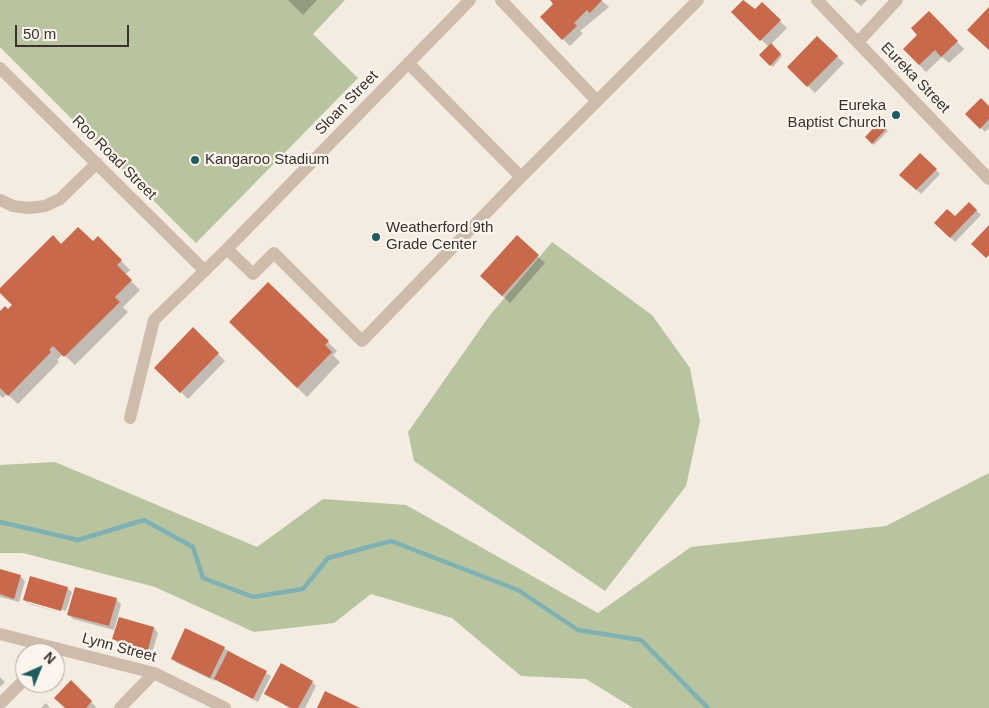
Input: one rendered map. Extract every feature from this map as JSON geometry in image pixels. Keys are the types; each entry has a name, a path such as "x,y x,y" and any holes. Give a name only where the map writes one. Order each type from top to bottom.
{"street":[{"name":"Sloan Street","path":"130,418 154,320 206,271 470,0"},
{"path":"501,0 597,101"},
{"path":"227,249 253,274 274,253 362,341 521,177 698,0"},
{"name":"Eureka Street","path":"818,0 989,179"},
{"path":"858,42 897,0"},
{"path":"408,63 521,177"},
{"name":"Roo Road Street","path":"0,68 206,271"},
{"path":"0,200 13,206 29,208 45,206 60,199 97,163"},
{"name":"Lynn Street","path":"0,634 29,643"},
{"name":"Lynn Street","path":"65,653 154,673 226,708"},
{"path":"120,708 154,673"},
{"path":"0,704 15,689"}],"green space":[{"name":"Kangaroo Stadium","path":"0,0 345,0 313,34 358,78 196,243 0,47"},
{"path":"552,242 652,315 690,368 700,421 686,486 605,591 414,461 408,432 490,315"},
{"path":"55,462 257,547 323,499 406,505 598,613 691,547 886,526 989,473 989,708 633,708 586,679 521,676 452,618 371,594 334,623 254,632 155,587 23,553 0,553 0,465"}],"building":[{"path":"550,0 602,0 590,13 587,10 574,23 577,26 562,40 540,17 553,4"},
{"path":"743,0 755,9 762,2 781,20 760,41 731,12"},
{"path":"989,7 989,50 967,30"},
{"path":"929,11 958,41 941,57 935,50 919,65 903,49 917,35 911,28"},
{"path":"817,36 838,56 807,87 787,67"},
{"path":"771,43 781,54 770,66 759,55"},
{"path":"981,98 989,106 989,119 980,129 965,114"},
{"path":"880,121 887,128 872,144 865,137"},
{"path":"920,153 937,169 916,190 899,175"},
{"path":"969,202 977,210 950,238 934,223 947,209 955,216"},
{"path":"989,225 989,255 986,258 971,244"},
{"path":"78,227 93,241 98,236 122,260 117,265 132,280 115,297 120,302 64,357 53,346 49,350 51,352 8,396 0,388 0,311 5,306 8,309 12,305 0,293 0,288 53,235 61,244"},
{"path":"517,235 539,255 502,296 480,276"},
{"path":"268,282 329,341 325,345 332,352 297,388 229,322"},
{"path":"193,327 219,353 180,393 154,368"},
{"path":"0,569 21,575 14,599 0,594"},
{"path":"30,576 68,587 61,611 23,600"},
{"path":"75,587 117,598 109,626 67,615"},
{"path":"119,617 154,627 148,650 112,639"},
{"path":"185,628 225,647 210,678 171,659"},
{"path":"228,651 267,671 253,699 214,679"},
{"path":"281,663 313,681 298,708 291,708 264,694"},
{"path":"71,680 92,701 86,708 65,708 54,698 59,693 65,693 65,686"},
{"path":"325,691 360,708 317,708"}],"waterway":[{"path":"0,522 78,540 144,520 193,547 203,578 253,597 303,589 328,558 391,541 518,590 578,630 641,640 708,708"}],"place":[{"name":"Eureka Baptist Church","path":"896,115"},
{"name":"Kangaroo Stadium","path":"195,160"},
{"name":"Weatherford 9th Grade Center","path":"376,237"}]}
